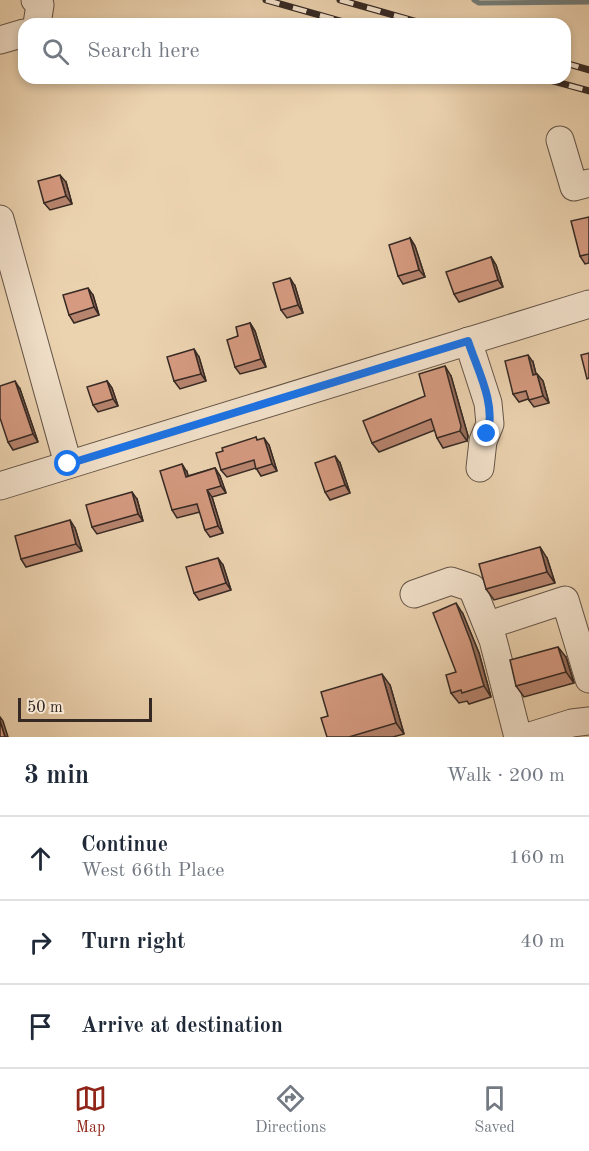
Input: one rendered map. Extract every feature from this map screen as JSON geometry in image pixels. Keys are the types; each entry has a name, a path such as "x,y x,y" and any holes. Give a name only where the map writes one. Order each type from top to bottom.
{"street":[{"path":"35,0 40,5 38,18"},
{"path":"0,40 18,35"},
{"path":"560,140 574,188 589,183"},
{"path":"0,219 68,464"},
{"path":"0,486 589,304"},
{"path":"468,341 488,403 490,424 483,441 480,468"},
{"path":"414,594 451,580 472,588 493,640 518,737"},
{"path":"501,621 565,600 589,679"},
{"path":"527,737 572,723 589,721"}],"building":[{"path":"60,175 66,196 44,203 38,181"},
{"path":"589,217 589,254 580,256 571,221"},
{"path":"410,238 419,270 398,276 389,245"},
{"path":"491,257 498,280 454,294 446,272"},
{"path":"290,278 298,305 281,310 273,283"},
{"path":"88,288 94,307 69,315 63,295"},
{"path":"250,323 261,359 235,367 227,340 238,336 236,327"},
{"path":"194,349 201,374 174,381 167,357"},
{"path":"589,353 589,378 587,379 581,355"},
{"path":"528,355 533,375 537,374 543,396 529,400 526,391 513,394 505,361"},
{"path":"445,366 461,426 460,431 437,438 431,419 372,443 363,421 425,396 419,374"},
{"path":"15,381 33,434 8,442 0,418 0,386"},
{"path":"107,381 113,399 93,405 87,387"},
{"path":"256,437 257,440 264,438 272,464 256,469 254,460 221,470 216,453 223,451 222,448"},
{"path":"335,456 345,485 325,492 315,463"},
{"path":"182,464 186,477 215,468 221,486 207,490 218,526 205,530 197,504 172,510 160,471"},
{"path":"132,492 138,514 92,527 86,505"},
{"path":"70,520 76,544 21,559 15,536"},
{"path":"540,547 547,572 486,589 479,564"},
{"path":"218,558 226,583 194,593 186,567"},
{"path":"456,603 484,686 462,693 461,690 451,693 446,675 456,672 433,613"},
{"path":"558,647 566,672 516,686 510,660"},
{"path":"382,674 396,723 349,737 327,737 321,718 328,716 321,692"},
{"path":"0,721 5,737 0,737"}],"waterway":[{"path":"474,0 479,3 589,2"}],"railway":[{"path":"266,0 330,18"},
{"path":"340,0 404,18"},
{"path":"571,65 589,70"},
{"path":"564,84 589,91"}],"route":[{"path":"68,464 468,341 488,403 490,424 487,434"}]}
